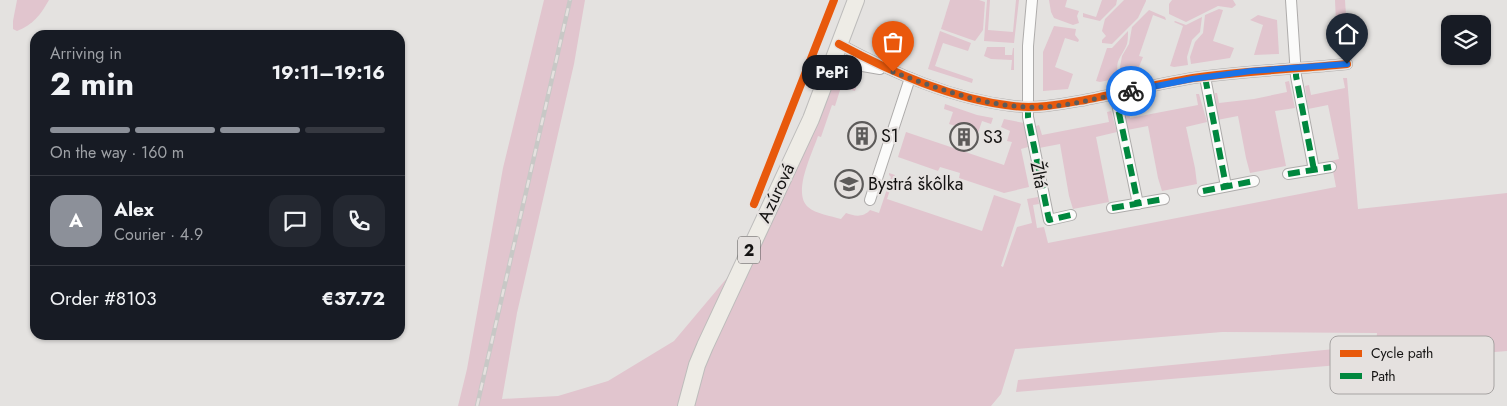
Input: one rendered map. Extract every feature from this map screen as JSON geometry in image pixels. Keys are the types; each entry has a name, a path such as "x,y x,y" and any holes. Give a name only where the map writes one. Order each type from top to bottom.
{"main road":[{"name":"Azúrová","path":"686,406 712,329 811,118 856,0"}],"street":[{"name":"Žltá","path":"1032,0 1028,46 1028,117 1049,220 1071,214"},
{"path":"1291,0 1296,76 1314,170"},
{"path":"840,44 893,72 970,98 1015,107 1065,104 1205,77 1251,71 1347,64"},
{"path":"834,61 893,72"},
{"path":"1205,77 1226,186"},
{"path":"870,200 910,78"},
{"path":"1115,94 1138,204"},
{"path":"1288,174 1331,167"},
{"path":"1203,191 1254,181"},
{"path":"1112,208 1164,199"}],"shaded area":[{"path":"17,0 49,0 43,10 28,26 17,31 13,29 13,21"},
{"path":"544,0 585,0 574,64 517,313 502,399 558,396 608,381 674,341 727,278 692,357 679,406 458,406 467,369 503,168"},
{"path":"950,0 979,0 985,2 983,30 975,41 941,29"},
{"path":"987,0 990,0 988,30 1013,32 1016,0 1019,0 1014,43 984,41"},
{"path":"1049,0 1067,0 1065,7 1079,11 1077,16 1079,23 1073,25 1054,18"},
{"path":"1102,0 1117,0 1116,5 1100,21 1083,17 1083,13 1096,17"},
{"path":"1124,0 1146,1 1138,18 1112,44 1102,43 1106,36 1102,31 1105,19"},
{"path":"1172,0 1233,0 1236,5 1232,8 1218,6 1186,22 1169,14 1169,4"},
{"path":"1335,0 1345,0 1348,45 1337,46"},
{"path":"1219,9 1223,10 1213,41 1234,48 1230,58 1191,64 1190,57 1195,42 1203,33 1205,15"},
{"path":"1149,10 1165,17 1166,20 1153,15 1139,56 1143,57 1136,74 1122,77 1120,67 1122,56 1129,44 1132,27"},
{"path":"1258,15 1277,20 1279,54 1254,55 1263,25 1250,20"},
{"path":"1202,17 1200,32 1192,40 1187,57 1188,65 1170,66 1183,26 1174,22 1186,25"},
{"path":"1054,26 1076,29 1075,35 1079,40 1078,42 1065,38 1055,67 1073,74 1068,89 1043,91 1043,52"},
{"path":"940,31 971,43 968,51 943,43 935,66 973,79 972,83 928,69"},
{"path":"1128,31 1127,44 1117,67 1119,78 1100,82 1096,81 1107,48 1112,48"},
{"path":"987,47 1005,47 1005,55 1012,55 1014,48 1014,70 1011,70 1012,60 991,59 984,56"},
{"path":"845,71 860,76 855,91 841,87 835,106 832,105 821,137 818,136 803,183 802,193 808,207 819,213 841,219 846,213 861,215 870,210 879,213 891,177 889,173 895,175 887,199 982,231 994,195 1021,204 1001,266 1003,267 1017,227 1032,223 1027,199 1038,197 1039,204 1033,205 1037,228 1044,227 1048,243 1336,187 1331,161 1339,159 1328,105 1308,109 1305,86 1309,85 1311,95 1345,88 1343,78 1347,78 1358,209 1507,193 1507,351 1494,352 1494,336 1377,336 1377,333 1222,332 1015,349 1001,394 991,406 693,406 701,366 836,80 839,81"},
{"path":"1289,81 1295,108 1275,111 1286,166 1250,173 1238,116 1217,120 1215,93 1217,93 1219,103 1254,99 1287,92 1285,82"},
{"path":"1196,94 1199,94 1207,122 1186,127 1197,184 1162,191 1148,126 1127,130 1124,109 1128,107 1130,118 1198,105"},
{"path":"945,104 977,115 993,118 991,124 982,121 978,133 949,124 953,112 944,109"},
{"path":"1111,111 1117,132 1096,137 1109,202 1073,209 1060,144 1039,148 1036,126 1039,125 1042,135 1109,122 1107,112"},
{"path":"1004,119 1024,123 1028,147 1021,149 1029,187 1004,193 959,178 960,173 940,167 938,171 898,157 906,132 1004,165 1012,142 1007,141 1010,131 1001,127"},
{"path":"1330,349 1330,366 1016,392 1018,380"}],"railway":[{"path":"477,406 570,0"}],"marked path":[{"path":"1296,68 1314,170"},
{"path":"1205,77 1226,186"},
{"path":"1115,94 1138,204"},
{"path":"1028,106 1028,117 1049,220 1071,215"},
{"path":"1288,174 1331,167"},
{"path":"1203,191 1254,181"},
{"path":"1112,208 1164,199"}],"cycle path":[{"path":"754,204 834,0"},
{"path":"839,44 902,75 945,91 990,103 1022,107 1085,100 1193,78 1347,64"}],"way so far":[{"path":"893,72 970,98 1015,107 1065,104 1131,91"}],"place":[{"name":"PePi","path":"893,72"},
{"name":"S1","path":"862,136"},
{"name":"S3","path":"964,137"},
{"name":"Bystrá škôlka","path":"849,184"}],"route":[{"path":"1131,91 1192,79 1251,71 1347,64"}]}
